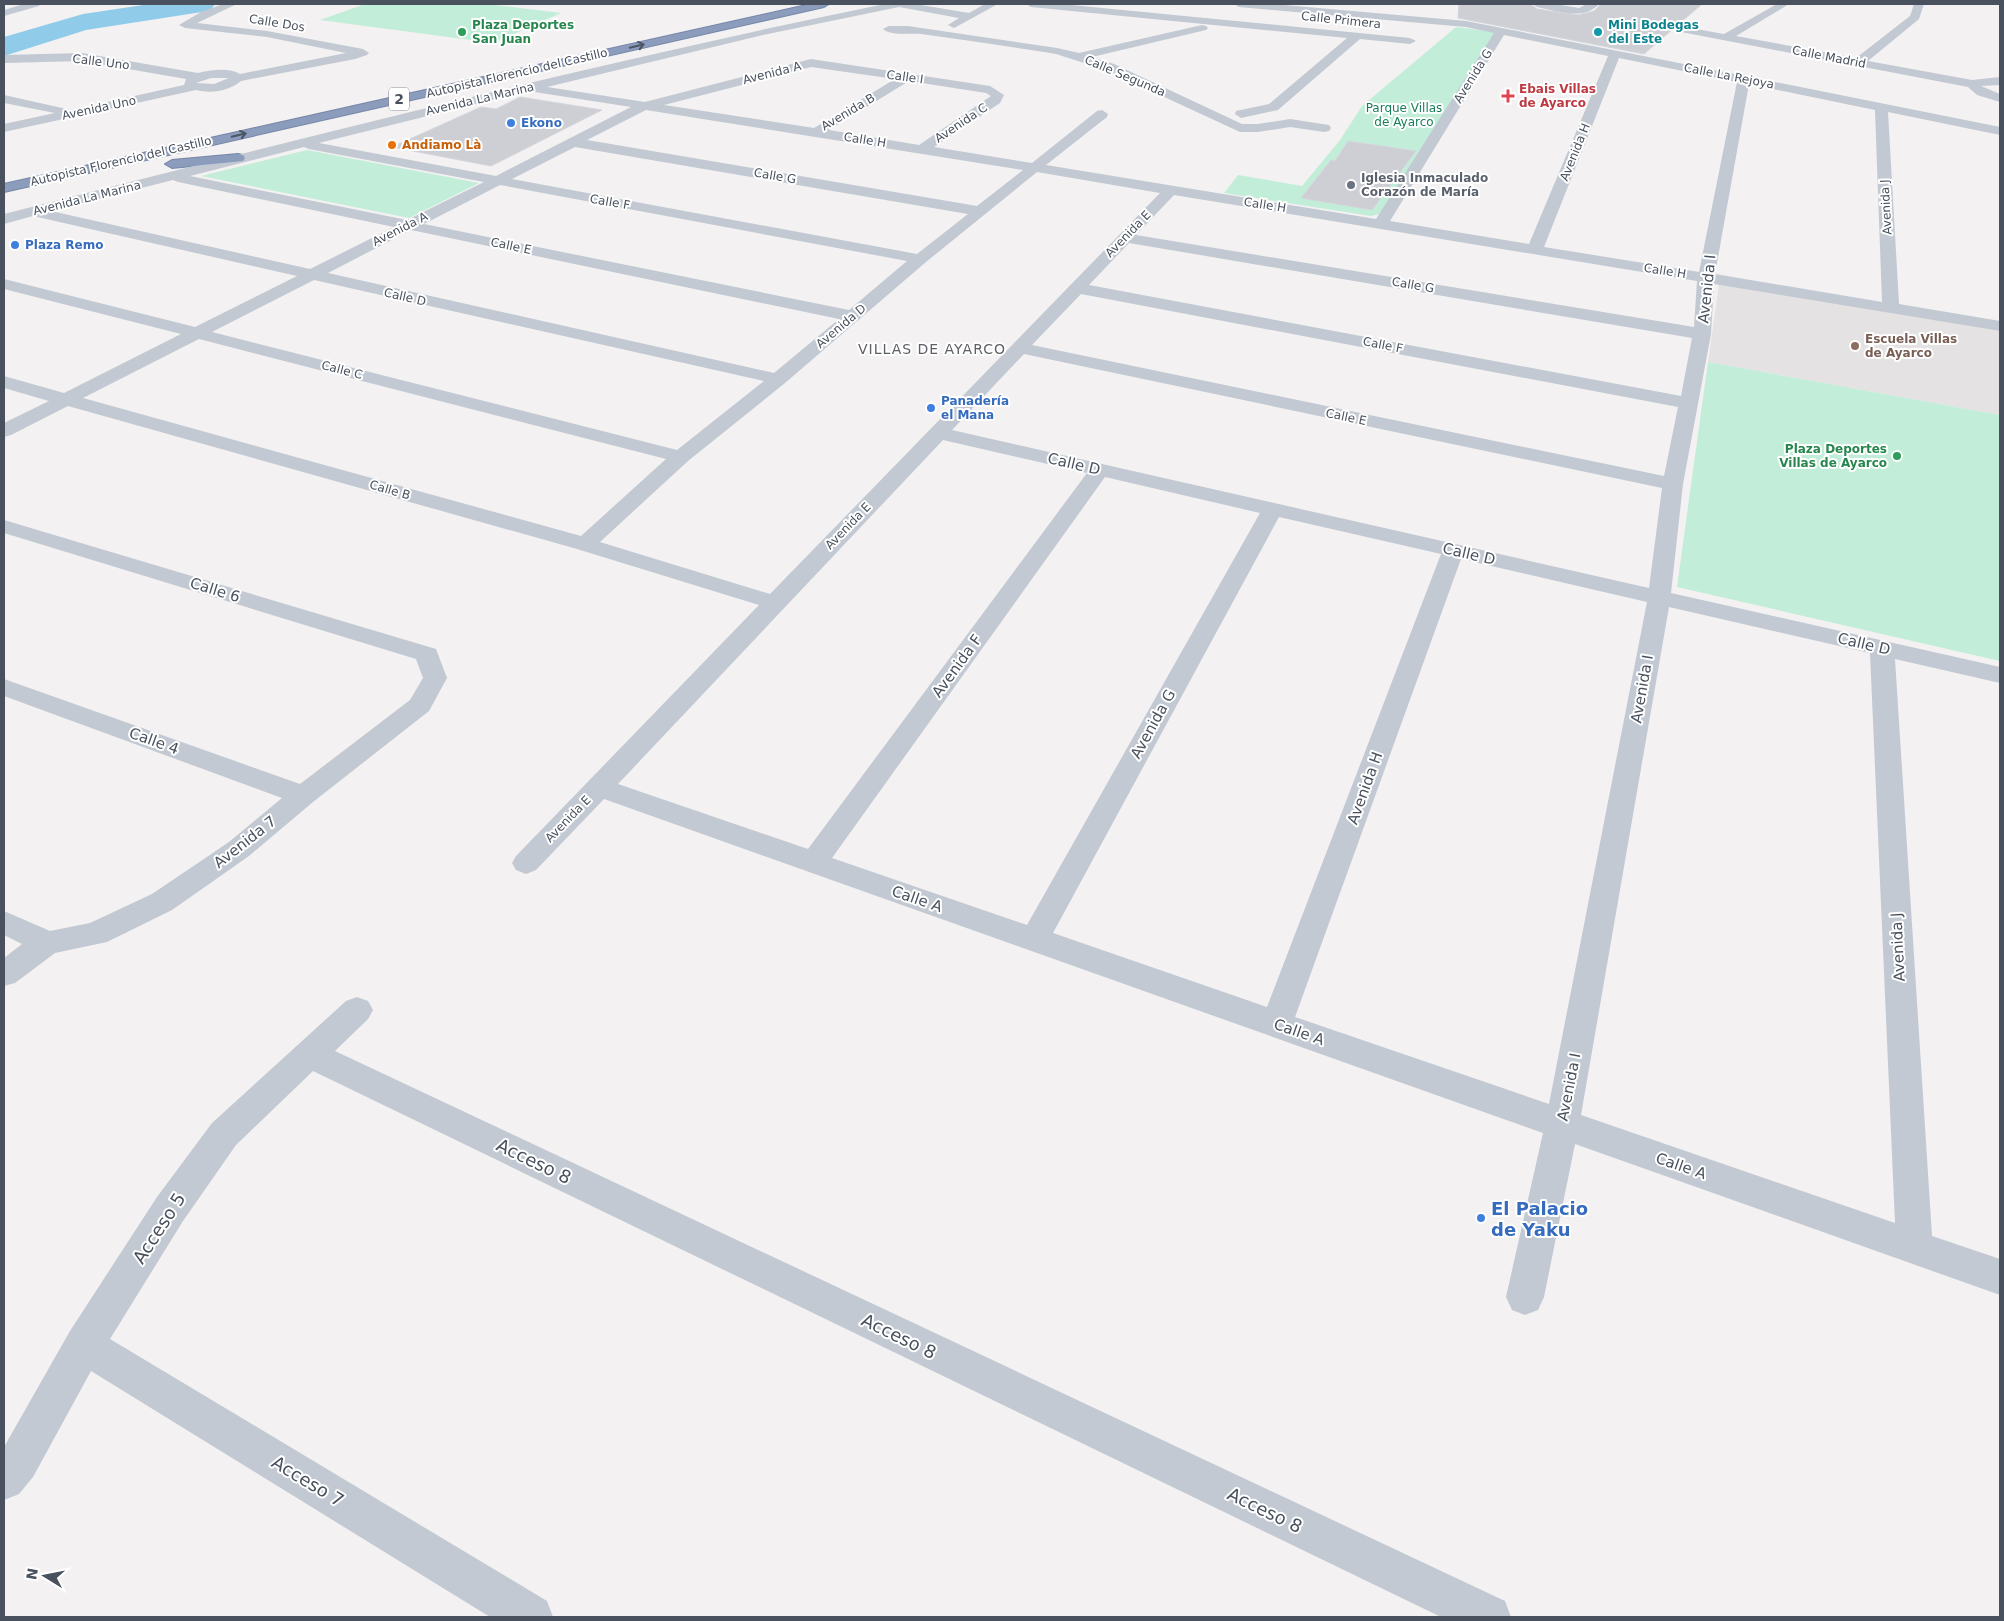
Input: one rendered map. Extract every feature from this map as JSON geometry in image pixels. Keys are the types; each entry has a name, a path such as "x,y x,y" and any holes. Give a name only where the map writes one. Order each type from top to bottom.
{"highway":[{"path":"737,11 769,4"},
{"name":"Autopista Florencio del Castillo","path":"4,188 824,4"},
{"path":"763,32 758,29 795,11"},
{"path":"4,193 146,165 194,163 238,158"}],"street":[{"path":"4,13 36,4"},
{"name":"Calle Dos","path":"196,82 220,86 237,78 363,53 268,34 185,24 232,4"},
{"path":"899,4 969,16"},
{"name":"Avenida La Marina","path":"4,219 300,143 763,32 899,4"},
{"path":"937,4 980,10"},
{"path":"939,33 993,4"},
{"name":"Calle Primera","path":"1031,4 1410,41"},
{"path":"1239,4 1457,22 1472,10"},
{"path":"1537,4 1579,11 1585,10 1594,4"},
{"path":"1725,38 1784,4"},
{"path":"1859,62 1915,17 1919,4"},
{"path":"1079,57 1203,27 1211,21"},
{"name":"Calle La Rejoya","path":"1457,22 1744,78 2000,131"},
{"name":"Calle Segunda","path":"889,29 908,29 939,33 1056,51 1079,57 1110,67 1240,128 1249,129 1290,123 1324,128"},
{"name":"Calle Madrid","path":"1685,30 1974,84"},
{"name":"Avenida G","path":"1381,224 1502,31"},
{"path":"1220,118 1274,107 1358,35"},
{"name":"Avenida H","path":"1535,250 1615,54"},
{"name":"Calle Uno","path":"4,59 82,58 196,82"},
{"name":"Calle I","path":"811,64 990,90 998,94"},
{"name":"Avenida A","path":"4,431 644,106 811,64"},
{"name":"Avenida B","path":"816,132 906,78"},
{"name":"Avenida I","path":"1525,1297 1562,1124 1659,597 1673,484 1702,334 1706,277 1744,78"},
{"path":"1999,98 1981,92 1974,87 1974,84 1984,81 2000,81"},
{"name":"Avenida Uno","path":"4,128 76,113 196,82"},
{"name":"Calle H","path":"529,88 922,149 2000,326"},
{"name":"Avenida C","path":"922,149 996,100 998,94"},
{"path":"4,99 76,113"},
{"name":"Avenida J","path":"1881,106 1891,308"},
{"name":"Avenida D","path":"585,544 681,457 778,379 920,259 1102,114"},
{"name":"Calle G","path":"572,142 979,211"},
{"name":"Calle F","path":"300,143 920,259"},
{"name":"Calle E","path":"170,176 852,316"},
{"name":"Avenida E","path":"526,863 1170,190"},
{"name":"Calle D","path":"33,212 310,276 778,379"},
{"name":"Calle G","path":"1124,238 1702,334"},
{"name":"Calle C","path":"4,284 681,457"},
{"name":"Calle F","path":"1076,288 1690,403"},
{"name":"Calle E","path":"1019,348 1673,484"},
{"name":"Calle B","path":"4,382 585,544 775,603"},
{"name":"Calle D","path":"937,433 2000,675"},
{"name":"Avenida F","path":"813,863 1100,470"},
{"name":"Avenida G","path":"1034,940 1273,509"},
{"name":"Calle 6","path":"4,526 427,654"},
{"name":"Avenida H","path":"1276,1024 1453,551"},
{"name":"Avenida J","path":"1882,648 1914,1247"},
{"name":"Avenida 7","path":"4,974 47,943 96,934 162,902 239,849 303,795 420,705 435,678 427,654"},
{"name":"Calle 4","path":"4,688 303,795"},
{"name":"Calle A","path":"598,788 2000,1277"},
{"path":"4,922 47,943"},
{"name":"Acceso 5","path":"4,1480 18,1462 84,1345 170,1208 224,1134 357,1010"},
{"name":"Acceso 8","path":"309,1054 1489,1617"},
{"name":"Acceso 7","path":"84,1345 531,1617"}],"shaded area":[{"name":"Escuela Villas de Ayarco","path":"1719,284 2000,331 2000,415 1708,362"}],"green space":[{"name":"Plaza Deportes San Juan","path":"365,4 488,4 561,13 493,43 320,20"},
{"name":"Parque Villas de Ayarco","path":"1456,27 1496,32 1380,214 1371,216 1224,193 1238,175 1302,186 1340,140 1362,106","holes":["1349,141 1414,151 1402,171 1386,168 1302,197 1330,161 1335,161"]},
{"path":"307,150 479,183 409,218 201,176"},
{"path":"1708,362 2000,415 2000,661 1677,587"}],"building":[{"name":"Mini Bodegas del Este","path":"1459,4 1530,4 1537,9 1578,15 1594,11 1601,4 1702,4 1644,54 1458,18"},
{"name":"Ekono","path":"520,97 602,110 491,166 392,147 481,107 496,109"},
{"name":"Iglesia Inmaculado Corazón de María","path":"1348,141 1416,151 1372,210 1301,198 1331,160 1335,161"}],"waterway":[{"path":"4,47 83,22 202,4"}],"place":[{"name":"Plaza Deportes San Juan","path":"462,32"},
{"name":"Mini Bodegas del Este","path":"1598,32"},
{"name":"Ebais Villas de Ayarco","path":"1508,96"},
{"name":"Ekono","path":"511,123"},
{"name":"Andiamo Là","path":"392,145"},
{"name":"Iglesia Inmaculado Corazón de María","path":"1351,185"},
{"name":"Plaza Remo","path":"15,245"},
{"name":"Escuela Villas de Ayarco","path":"1855,346"},
{"name":"Panadería el Mana","path":"931,408"},
{"name":"Plaza Deportes Villas de Ayarco","path":"1897,456"},
{"name":"El Palacio de Yaku","path":"1481,1218"}],"district":[{"name":"VILLAS DE AYARCO","path":"932,349"}]}
